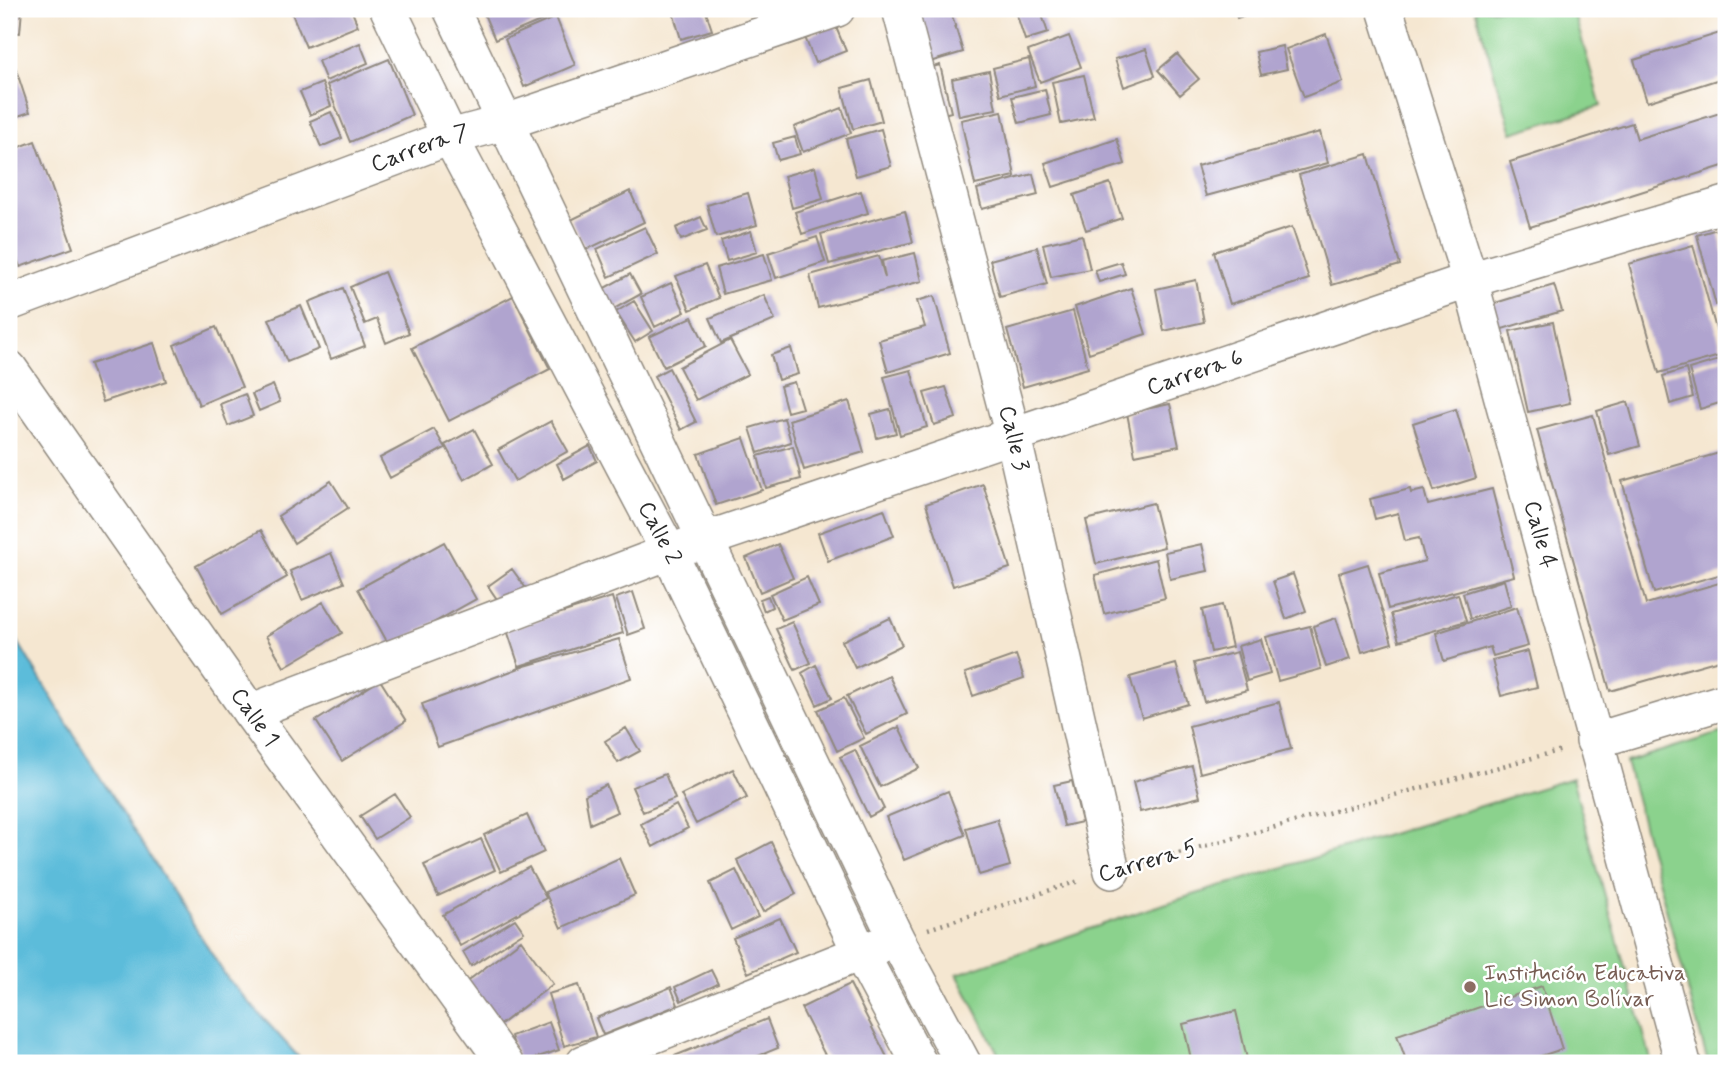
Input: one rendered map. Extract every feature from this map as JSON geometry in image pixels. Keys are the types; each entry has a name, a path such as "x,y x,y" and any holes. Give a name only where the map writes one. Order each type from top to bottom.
{"street":[{"name":"Calle 2","path":"388,9 450,137 669,552 860,952 919,1063"},
{"name":"Calle 2","path":"451,9 896,938 963,1063"},
{"name":"Carrera 7","path":"9,303 450,137 506,122 836,9"},
{"name":"Calle 3","path":"900,9 1013,436 1112,871"},
{"name":"Calle 4","path":"1385,9 1470,280 1683,1063"},
{"name":"Carrera 6","path":"250,712 669,552 708,541 1470,280 1726,204"},
{"name":"Calle 1","path":"9,368 250,712 505,1063"},
{"path":"1594,741 1726,701"},
{"path":"584,1063 896,938"}],"path":[{"name":"Carrera 5","path":"896,938 1112,871 1594,741"}],"green space":[{"path":"1475,9 1573,9 1601,106 1512,133"},
{"path":"1726,731 1726,1063 1708,1063 1626,762"},
{"path":"1572,778 1652,1063 1003,1063 957,974 1151,908"}],"water":[{"path":"9,627 227,978 304,1063 9,1063"}],"building":[{"path":"9,9 22,9 20,33 9,32"},
{"path":"290,9 351,9 358,26 306,47"},
{"path":"496,9 552,9 555,15 495,40 484,14"},
{"path":"672,9 705,9 712,30 681,39"},
{"path":"934,9 950,9 963,52 923,64 909,16"},
{"path":"1015,9 1040,9 1048,33 1025,40"},
{"path":"1234,9 1265,9 1237,18"},
{"path":"556,17 575,65 524,87 505,39"},
{"path":"835,25 846,51 815,63 805,37"},
{"path":"1726,31 1726,77 1647,102 1634,60"},
{"path":"1326,34 1343,82 1304,97 1286,49"},
{"path":"1069,36 1081,67 1040,82 1028,51"},
{"path":"360,43 368,63 326,81 318,61"},
{"path":"1282,46 1287,69 1261,75 1256,52"},
{"path":"9,48 30,112 9,119"},
{"path":"1146,49 1155,76 1124,87 1115,59"},
{"path":"1177,54 1199,79 1180,95 1158,70"},
{"path":"389,59 412,115 350,142 327,85"},
{"path":"1029,59 1035,86 1000,95 993,68"},
{"path":"940,65 951,112 932,117 921,70"},
{"path":"989,71 996,109 959,116 952,79"},
{"path":"1084,75 1094,117 1061,124 1052,82"},
{"path":"871,80 882,121 853,129 842,88"},
{"path":"322,83 331,106 310,115 300,92"},
{"path":"1045,89 1051,115 1019,123 1012,97"},
{"path":"842,108 851,133 803,152 794,127"},
{"path":"1002,111 1015,176 975,185 961,120"},
{"path":"1726,111 1726,165 1530,227 1510,162 1632,123 1637,139"},
{"path":"331,112 342,138 321,147 310,121"},
{"path":"881,129 891,166 856,176 846,139"},
{"path":"1320,132 1328,163 1206,196 1197,166"},
{"path":"795,137 800,154 778,160 773,143"},
{"path":"1117,139 1125,164 1053,187 1045,163"},
{"path":"35,141 73,248 20,267 9,235 9,151"},
{"path":"1368,154 1400,265 1332,285 1299,175"},
{"path":"815,167 823,199 792,208 784,176"},
{"path":"1033,174 1038,195 982,209 977,189"},
{"path":"1110,183 1122,218 1086,230 1074,195"},
{"path":"630,191 644,222 586,250 571,220"},
{"path":"861,191 868,213 802,234 795,212"},
{"path":"748,193 757,225 716,237 707,205"},
{"path":"905,211 913,242 829,264 821,234"},
{"path":"701,217 707,230 681,240 676,228"},
{"path":"645,227 658,254 609,277 597,249"},
{"path":"1292,227 1309,279 1230,304 1214,252"},
{"path":"1717,229 1726,262 1726,302 1716,305 1697,235"},
{"path":"751,231 757,252 727,261 721,241"},
{"path":"1082,235 1090,269 1051,277 1043,244"},
{"path":"817,237 825,262 776,278 768,253"},
{"path":"1693,245 1723,355 1659,373 1629,264"},
{"path":"1037,247 1047,284 1000,297 990,260"},
{"path":"915,253 922,281 818,308 810,275 879,256 885,278 882,261"},
{"path":"764,254 772,280 723,294 716,268"},
{"path":"1121,262 1125,274 1099,282 1095,270"},
{"path":"705,265 719,298 690,310 676,276"},
{"path":"384,272 409,333 386,343 377,319 365,324 350,287"},
{"path":"630,274 641,294 612,310 601,290"},
{"path":"1196,280 1204,322 1164,331 1156,289"},
{"path":"671,283 685,312 655,327 641,297"},
{"path":"1554,285 1562,311 1499,330 1492,304"},
{"path":"343,288 365,346 331,359 309,302"},
{"path":"1131,288 1146,334 1089,353 1075,307"},
{"path":"764,295 775,320 721,343 710,318"},
{"path":"513,296 550,369 449,421 412,348"},
{"path":"934,296 950,353 888,372 879,340 925,327 917,301"},
{"path":"634,301 653,331 635,342 616,312"},
{"path":"301,306 319,349 287,362 269,319"},
{"path":"1073,311 1088,368 1023,387 1007,330"},
{"path":"692,317 706,346 664,367 649,337"},
{"path":"1553,322 1570,403 1528,412 1510,331"},
{"path":"216,327 242,387 199,405 174,345"},
{"path":"730,340 748,374 696,400 679,367"},
{"path":"154,343 166,381 103,402 90,364"},
{"path":"791,348 798,374 778,380 771,355"},
{"path":"1726,358 1726,401 1700,409 1689,369"},
{"path":"669,368 696,422 681,430 654,376"},
{"path":"1686,369 1693,397 1670,404 1663,376"},
{"path":"911,370 927,427 900,435 884,377"},
{"path":"794,382 802,408 787,412 780,386"},
{"path":"273,385 280,402 259,411 252,394"},
{"path":"946,387 956,418 934,425 924,393"},
{"path":"245,394 253,416 228,426 220,404"},
{"path":"849,401 864,452 804,470 789,420"},
{"path":"1628,402 1640,446 1609,455 1597,411"},
{"path":"1170,404 1179,446 1135,455 1127,413"},
{"path":"890,409 896,433 877,438 871,414"},
{"path":"1456,409 1476,478 1434,491 1413,423"},
{"path":"1593,415 1646,604 1726,581 1726,658 1610,691 1537,430"},
{"path":"784,418 791,442 758,453 750,428"},
{"path":"551,421 568,451 515,481 498,450"},
{"path":"434,429 445,448 390,478 380,458"},
{"path":"474,429 493,464 464,480 445,445"},
{"path":"744,438 762,490 716,505 698,454"},
{"path":"590,446 597,461 564,479 557,464"},
{"path":"793,446 801,479 766,488 758,456"},
{"path":"1726,451 1726,573 1654,593 1622,481"},
{"path":"331,481 348,508 294,543 278,516"},
{"path":"983,484 1010,568 953,586 926,504"},
{"path":"1410,489 1411,493 1424,490 1428,505 1492,489 1514,576 1388,609 1379,573 1425,561 1419,538 1405,541 1398,513 1375,519 1370,499"},
{"path":"1153,503 1164,547 1096,564 1086,520"},
{"path":"884,509 894,536 828,561 818,533"},
{"path":"261,530 287,577 222,614 196,566"},
{"path":"444,542 476,599 390,647 358,589"},
{"path":"778,544 793,578 760,592 746,558"},
{"path":"1202,544 1208,571 1170,579 1165,552"},
{"path":"331,553 344,583 302,600 290,571"},
{"path":"1156,559 1165,598 1104,614 1095,575"},
{"path":"1368,564 1392,643 1362,652 1339,573"},
{"path":"512,569 525,587 501,605 488,586"},
{"path":"1293,574 1306,611 1286,619 1273,581"},
{"path":"807,577 819,605 782,620 770,594"},
{"path":"1504,580 1511,606 1470,619 1463,593"},
{"path":"633,592 645,629 628,635 616,598"},
{"path":"1458,594 1466,621 1399,641 1391,614"},
{"path":"768,596 772,607 764,611 760,599"},
{"path":"612,597 623,633 519,666 507,630"},
{"path":"323,602 342,633 284,667 266,636"},
{"path":"1222,605 1232,647 1211,652 1202,610"},
{"path":"1517,607 1528,646 1493,656 1490,647 1444,661 1436,633"},
{"path":"890,618 902,645 855,668 842,641"},
{"path":"1336,618 1350,659 1326,667 1313,626"},
{"path":"792,622 811,663 795,670 776,629"},
{"path":"1310,626 1321,669 1278,681 1266,637"},
{"path":"619,639 631,678 438,747 422,704 525,666"},
{"path":"1261,639 1270,674 1247,681 1238,646"},
{"path":"1528,651 1537,687 1501,696 1492,660"},
{"path":"1237,652 1247,690 1204,702 1194,663"},
{"path":"1016,655 1024,678 973,696 965,673"},
{"path":"1176,664 1188,704 1142,718 1130,677"},
{"path":"816,665 832,698 817,705 802,673"},
{"path":"889,676 907,714 866,734 847,696"},
{"path":"380,680 406,721 342,761 316,721"},
{"path":"844,698 864,738 837,751 818,710"},
{"path":"1279,702 1291,749 1200,773 1189,726"},
{"path":"899,727 919,768 880,787 860,746"},
{"path":"626,728 640,751 618,763 605,741"},
{"path":"855,750 884,809 869,817 840,757"},
{"path":"1192,766 1200,797 1140,812 1133,782"},
{"path":"733,769 747,798 696,824 681,795"},
{"path":"665,774 675,799 643,812 632,787"},
{"path":"1072,781 1082,822 1064,826 1054,785"},
{"path":"606,785 617,812 590,824 585,795"},
{"path":"948,791 965,835 904,860 886,817"},
{"path":"395,794 410,817 375,839 360,816"},
{"path":"676,805 688,828 653,847 641,824"},
{"path":"527,815 544,852 501,872 484,835"},
{"path":"997,819 1010,866 979,875 966,828"},
{"path":"481,839 495,870 438,896 424,865"},
{"path":"771,842 796,894 763,912 737,860"},
{"path":"619,858 635,895 561,928 545,892"},
{"path":"529,867 546,898 460,946 443,915"},
{"path":"736,870 758,917 731,930 710,883"},
{"path":"780,918 796,952 748,973 733,938"},
{"path":"515,919 524,932 471,966 463,952"},
{"path":"521,940 553,984 493,1030 460,987"},
{"path":"711,970 718,984 681,1001 675,987"},
{"path":"850,984 890,1063 829,1063 801,1008"},
{"path":"579,985 596,1037 564,1046 548,994"},
{"path":"1542,986 1562,1049 1520,1063 1407,1063 1397,1035"},
{"path":"671,987 678,1005 603,1035 596,1018"},
{"path":"1236,1011 1248,1063 1192,1063 1183,1024"},
{"path":"767,1019 778,1048 741,1063 657,1063"},
{"path":"549,1022 559,1050 520,1063 511,1036"}],"place":[{"name":"Institución Educativa Lic Simon Bolívar","path":"1470,987"}]}
